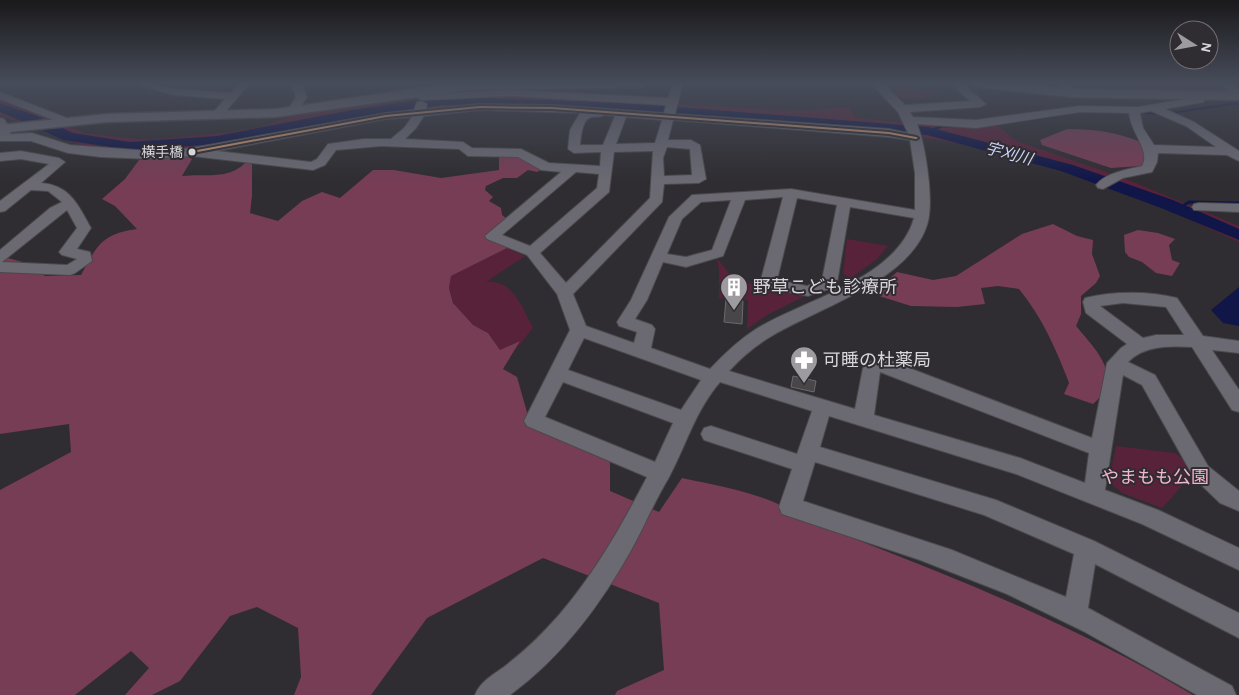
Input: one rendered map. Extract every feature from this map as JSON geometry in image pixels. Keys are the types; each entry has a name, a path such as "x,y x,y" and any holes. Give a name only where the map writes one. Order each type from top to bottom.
{"main road":[{"path":"6,126 116,118 225,115"}],"street":[{"path":"48,115 64,122"},
{"path":"6,126 4,138 32,138 68,148 101,153 151,155 192,152 390,115"},
{"path":"394,142 410,129 418,115"},
{"path":"585,115 574,136 574,149 691,144 696,148 699,179 657,180"},
{"path":"615,115 628,115"},
{"path":"565,293 657,199 657,158 670,115"},
{"path":"705,115 916,138"},
{"path":"488,695 553,640 593,594 620,549 660,473 685,419 714,375 737,353 765,332 862,283 900,257 911,242 922,215 923,189 916,138 906,115"},
{"path":"911,115 950,124 976,124 1040,115"},
{"path":"1103,185 1119,175 1148,169 1153,161 1151,149 1138,131 1135,115"},
{"path":"1171,115 1190,124 1217,142 1236,150"},
{"path":"532,252 604,189 608,148 621,116"},
{"path":"192,152 313,166 321,162 332,146 375,140 463,146 468,152 521,153 546,167 606,170"},
{"path":"1151,149 1236,150"},
{"path":"0,157 21,155 59,162 0,208"},
{"path":"0,170 21,155"},
{"path":"573,168 492,236 532,252 565,293 579,330 534,421 660,473"},
{"path":"0,267 70,270 84,261 85,255 67,252 82,234 84,228 63,192 56,189 28,186"},
{"path":"641,352 646,329 625,322 639,300 676,217 697,198 792,194 922,215"},
{"path":"792,194 768,283 808,291 829,283 844,202"},
{"path":"659,257 686,262 718,253 739,196"},
{"path":"2,253 55,211 70,204"},
{"path":"1199,207 1239,208"},
{"path":"1140,345 1092,309 1091,302 1123,298 1171,302 1237,398"},
{"path":"579,330 714,375 1020,467 1094,494 1159,521 1239,559"},
{"path":"1094,494 1100,449 1116,363 1124,352 1140,345 1170,341 1199,342 1239,347"},
{"path":"1116,363 1149,380 1201,472 1228,496 1239,502"},
{"path":"863,420 872,368 884,365 1100,449"},
{"path":"558,373 685,419"},
{"path":"822,408 790,507 977,570 1075,614 1133,644 1223,695"},
{"path":"711,434 988,507 1086,548 1239,626"},
{"path":"1075,614 1086,548"}],"green space":[{"path":"1,115 43,115 84,133 147,140 231,132 261,127 293,115 406,115 199,147 138,150 81,145"},
{"path":"629,115 854,115 856,118 943,126 998,126 1017,141 1121,177 1239,226 1239,242 1121,191 1049,165 1010,154 970,146 889,133"},
{"path":"847,239 888,246 877,259 851,278 843,274"},
{"path":"507,248 525,256 486,282 495,282 510,290 516,296 533,328 514,352 520,341 500,350 487,333 463,317 452,298 449,284 449,277"},
{"path":"717,258 735,281 809,294 767,315 747,329 748,300 719,298"},
{"name":"やまもも公園","path":"1116,446 1175,453 1186,462 1191,476 1162,508 1122,493 1109,482"}],"shaded area":[{"path":"1067,129 1114,133 1141,142 1147,157 1141,166 1111,168 1042,145 1040,140"},
{"path":"523,154 546,167 537,172 528,170 517,178 503,178 486,186 485,190 493,197 489,201 501,208 502,215 509,220 487,236 519,252 507,248 451,276 449,288 453,303 473,325 488,333 500,350 520,341 503,369 517,377 530,423 610,458 610,491 659,512 682,478 756,495 832,530 932,569 1065,627 1108,648 1193,695 615,695 617,691 664,670 659,603 543,558 427,618 371,695 294,695 301,677 298,628 257,607 230,616 180,681 152,695 125,695 149,668 131,651 75,695 0,695 0,490 71,452 69,424 0,434 0,256 30,264 45,276 81,275 96,249 108,238 115,234 137,229 115,206 102,199 125,179 139,160 186,156 192,159 182,176 225,174 240,167 247,161 252,161 250,213 278,221 302,201 322,192 340,198 373,170 394,170 441,178 499,170 499,155"},
{"path":"1053,224 1077,236 1093,240 1092,254 1100,276 1096,283 1081,296 1081,314 1076,326 1099,354 1107,374 1107,384 1102,394 1093,404 1064,394 1069,383 1059,358 1042,322 1019,289 998,286 981,288 985,304 957,307 911,306 879,296 881,286 897,272 933,280 956,276 1022,234"},
{"path":"1138,230 1158,233 1175,239 1169,245 1172,260 1180,263 1172,276 1156,273 1142,262 1129,257 1125,252 1124,235"},
{"path":"1239,287 1239,326 1223,323 1211,310"}],"building":[{"name":"野草こども診療所","path":"726,299 743,301 742,324 724,322"},
{"name":"可睡の杜薬局","path":"793,376 816,381 814,392 791,387"}],"waterway":[{"name":"宇刈川","path":"22,115 69,137 130,146 217,140 345,115"},
{"name":"宇刈川","path":"732,115 928,131 1067,168 1167,204 1239,235"},
{"path":"991,125 1056,116"},
{"path":"928,131 943,126 957,126"},
{"path":"1178,209 1189,202 1239,203"}],"transit line":[{"path":"192,152 392,115"},
{"path":"652,115 889,133 916,138"}],"place":[{"name":"横手橋","path":"192,152"},
{"name":"野草こども診療所","path":"734,311"},
{"name":"可睡の杜薬局","path":"804,384"}]}
